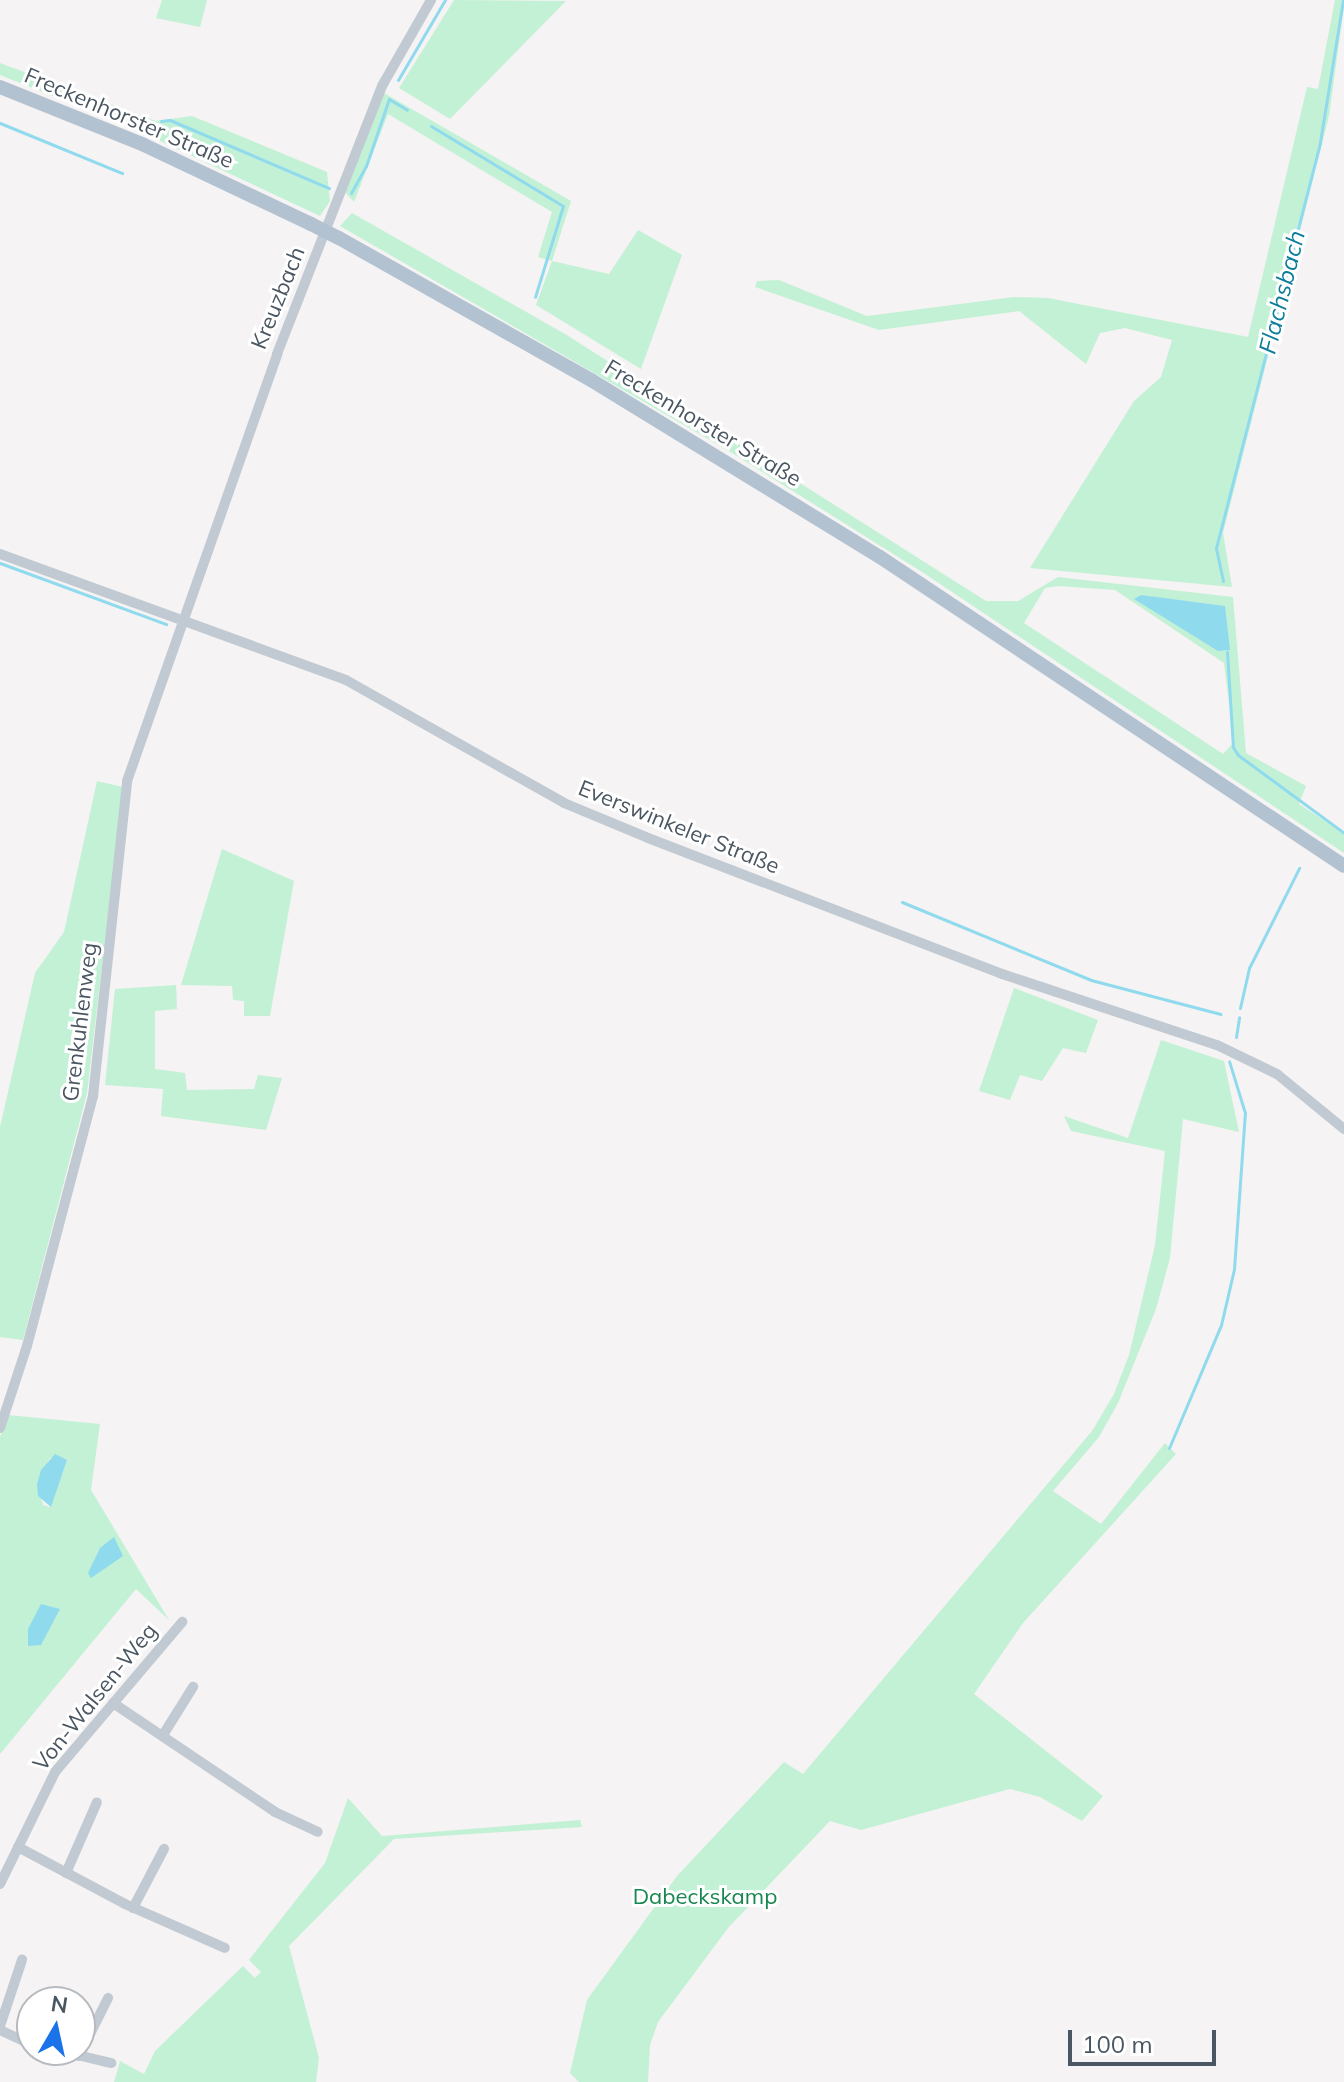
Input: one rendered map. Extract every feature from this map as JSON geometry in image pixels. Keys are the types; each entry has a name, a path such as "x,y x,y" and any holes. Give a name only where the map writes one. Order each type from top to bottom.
{"main road":[{"name":"Freckenhorster Straße","path":"0,87 144,145 311,224 591,380 867,548 1344,866"}],"street":[{"name":"Kreuzbach","path":"182,620 277,354 377,99 431,0"},
{"name":"Everswinkeler Straße","path":"0,554 365,689 532,786 603,820 1002,974 1229,1051 1277,1074 1344,1129"},
{"name":"Grenkuhlenweg","path":"0,1428 31,1331 93,1096 127,781 182,620"},
{"name":"Von-Walsen-Weg","path":"0,1884 55,1772 182,1622"},
{"path":"163,1735 193,1687"},
{"path":"113,1703 275,1812 318,1832"},
{"path":"66,1873 97,1802"},
{"path":"18,1847 133,1908 225,1948"},
{"path":"133,1908 164,1849"},
{"path":"0,2028 22,1960"},
{"path":"96,2022 108,1998"},
{"path":"96,2060 111,2063"}],"green space":[{"path":"162,0 207,0 200,27 156,18"},
{"path":"454,0 566,1 450,119 399,88"},
{"path":"1335,0 1344,0 1344,6 1329,116 1223,533 1232,587 1030,568 1134,401 1161,377 1172,340 1125,328 1100,333 1086,364 1019,311 879,330 755,287 757,281 779,280 867,316 1014,297 1048,298 1248,337 1307,87 1318,89"},
{"path":"0,63 156,121 192,116 327,172 330,201 320,216 126,125 0,75"},
{"path":"384,93 571,201 552,261 538,257 552,212 388,114 354,202 345,192"},
{"path":"352,213 565,334 986,601 1018,601 1058,577 1233,597 1246,753 1306,786 1299,804 1344,833 1344,853 922,572 729,451 340,226","holes":["1045,588 1115,590 1224,663 1234,742 1223,754 1024,623"]},
{"path":"638,230 682,255 641,369 536,305 552,261 609,274"},
{"path":"97,781 123,787 87,1093 23,1340 0,1337 0,1127 35,973 64,932"},
{"path":"222,849 294,881 270,1016 244,1016 244,1001 233,1000 232,986 181,985"},
{"path":"176,985 177,1009 155,1011 155,1069 185,1073 187,1090 254,1089 258,1075 282,1078 266,1130 161,1116 163,1089 105,1085 115,989"},
{"path":"1014,988 1098,1020 1086,1053 1063,1048 1042,1081 1020,1075 1010,1100 979,1091"},
{"name":"Dabeckskamp","path":"1161,1040 1224,1061 1239,1132 1183,1119 1170,1258 1156,1309 1118,1403 1099,1437 1053,1491 1101,1524 1165,1443 1176,1454 1023,1623 974,1694 1103,1796 1082,1821 1040,1797 1010,1789 861,1830 830,1821 728,1928 658,2022 650,2045 648,2082 579,2082 570,2073 587,2000 677,1876 784,1762 803,1774 1092,1431 1114,1394 1129,1355 1155,1245 1165,1151 1071,1131 1064,1116 1128,1138"},
{"path":"8,1415 100,1424 91,1490 169,1620 136,1589 0,1754 0,1437","holes":["50,1458 67,1460 50,1507 43,1505 37,1484"]},
{"path":"348,1798 382,1836 580,1820 582,1827 394,1839 289,1946 319,2058 316,2082 114,2082 120,2061 144,2074 155,2051 243,1966 255,1978 261,1972 249,1960 325,1863"}],"water":[{"path":"1141,595 1225,606 1230,650 1218,651 1134,599"},
{"path":"55,1454 67,1460 51,1507 38,1496 37,1484 41,1470"},
{"path":"114,1537 123,1556 91,1578 88,1573 100,1548"},
{"path":"41,1604 60,1609 41,1645 28,1646 28,1629"}],"waterway":[{"path":"398,80 445,0"},
{"name":"Flachsbach","path":"1223,581 1216,548 1320,142 1343,0"},
{"path":"351,193 366,166 389,99 407,110"},
{"path":"161,121 170,120 329,188"},
{"path":"0,123 122,173"},
{"path":"431,126 563,206 535,297"},
{"path":"0,563 166,624"},
{"name":"Flachsbach","path":"1227,652 1233,747 1238,755 1344,833"},
{"path":"1240,1008 1249,968 1299,868"},
{"path":"902,902 1091,980 1221,1014"},
{"path":"1236,1037 1239,1017"},
{"path":"1169,1448 1221,1325 1234,1269 1245,1113 1229,1061"}]}
